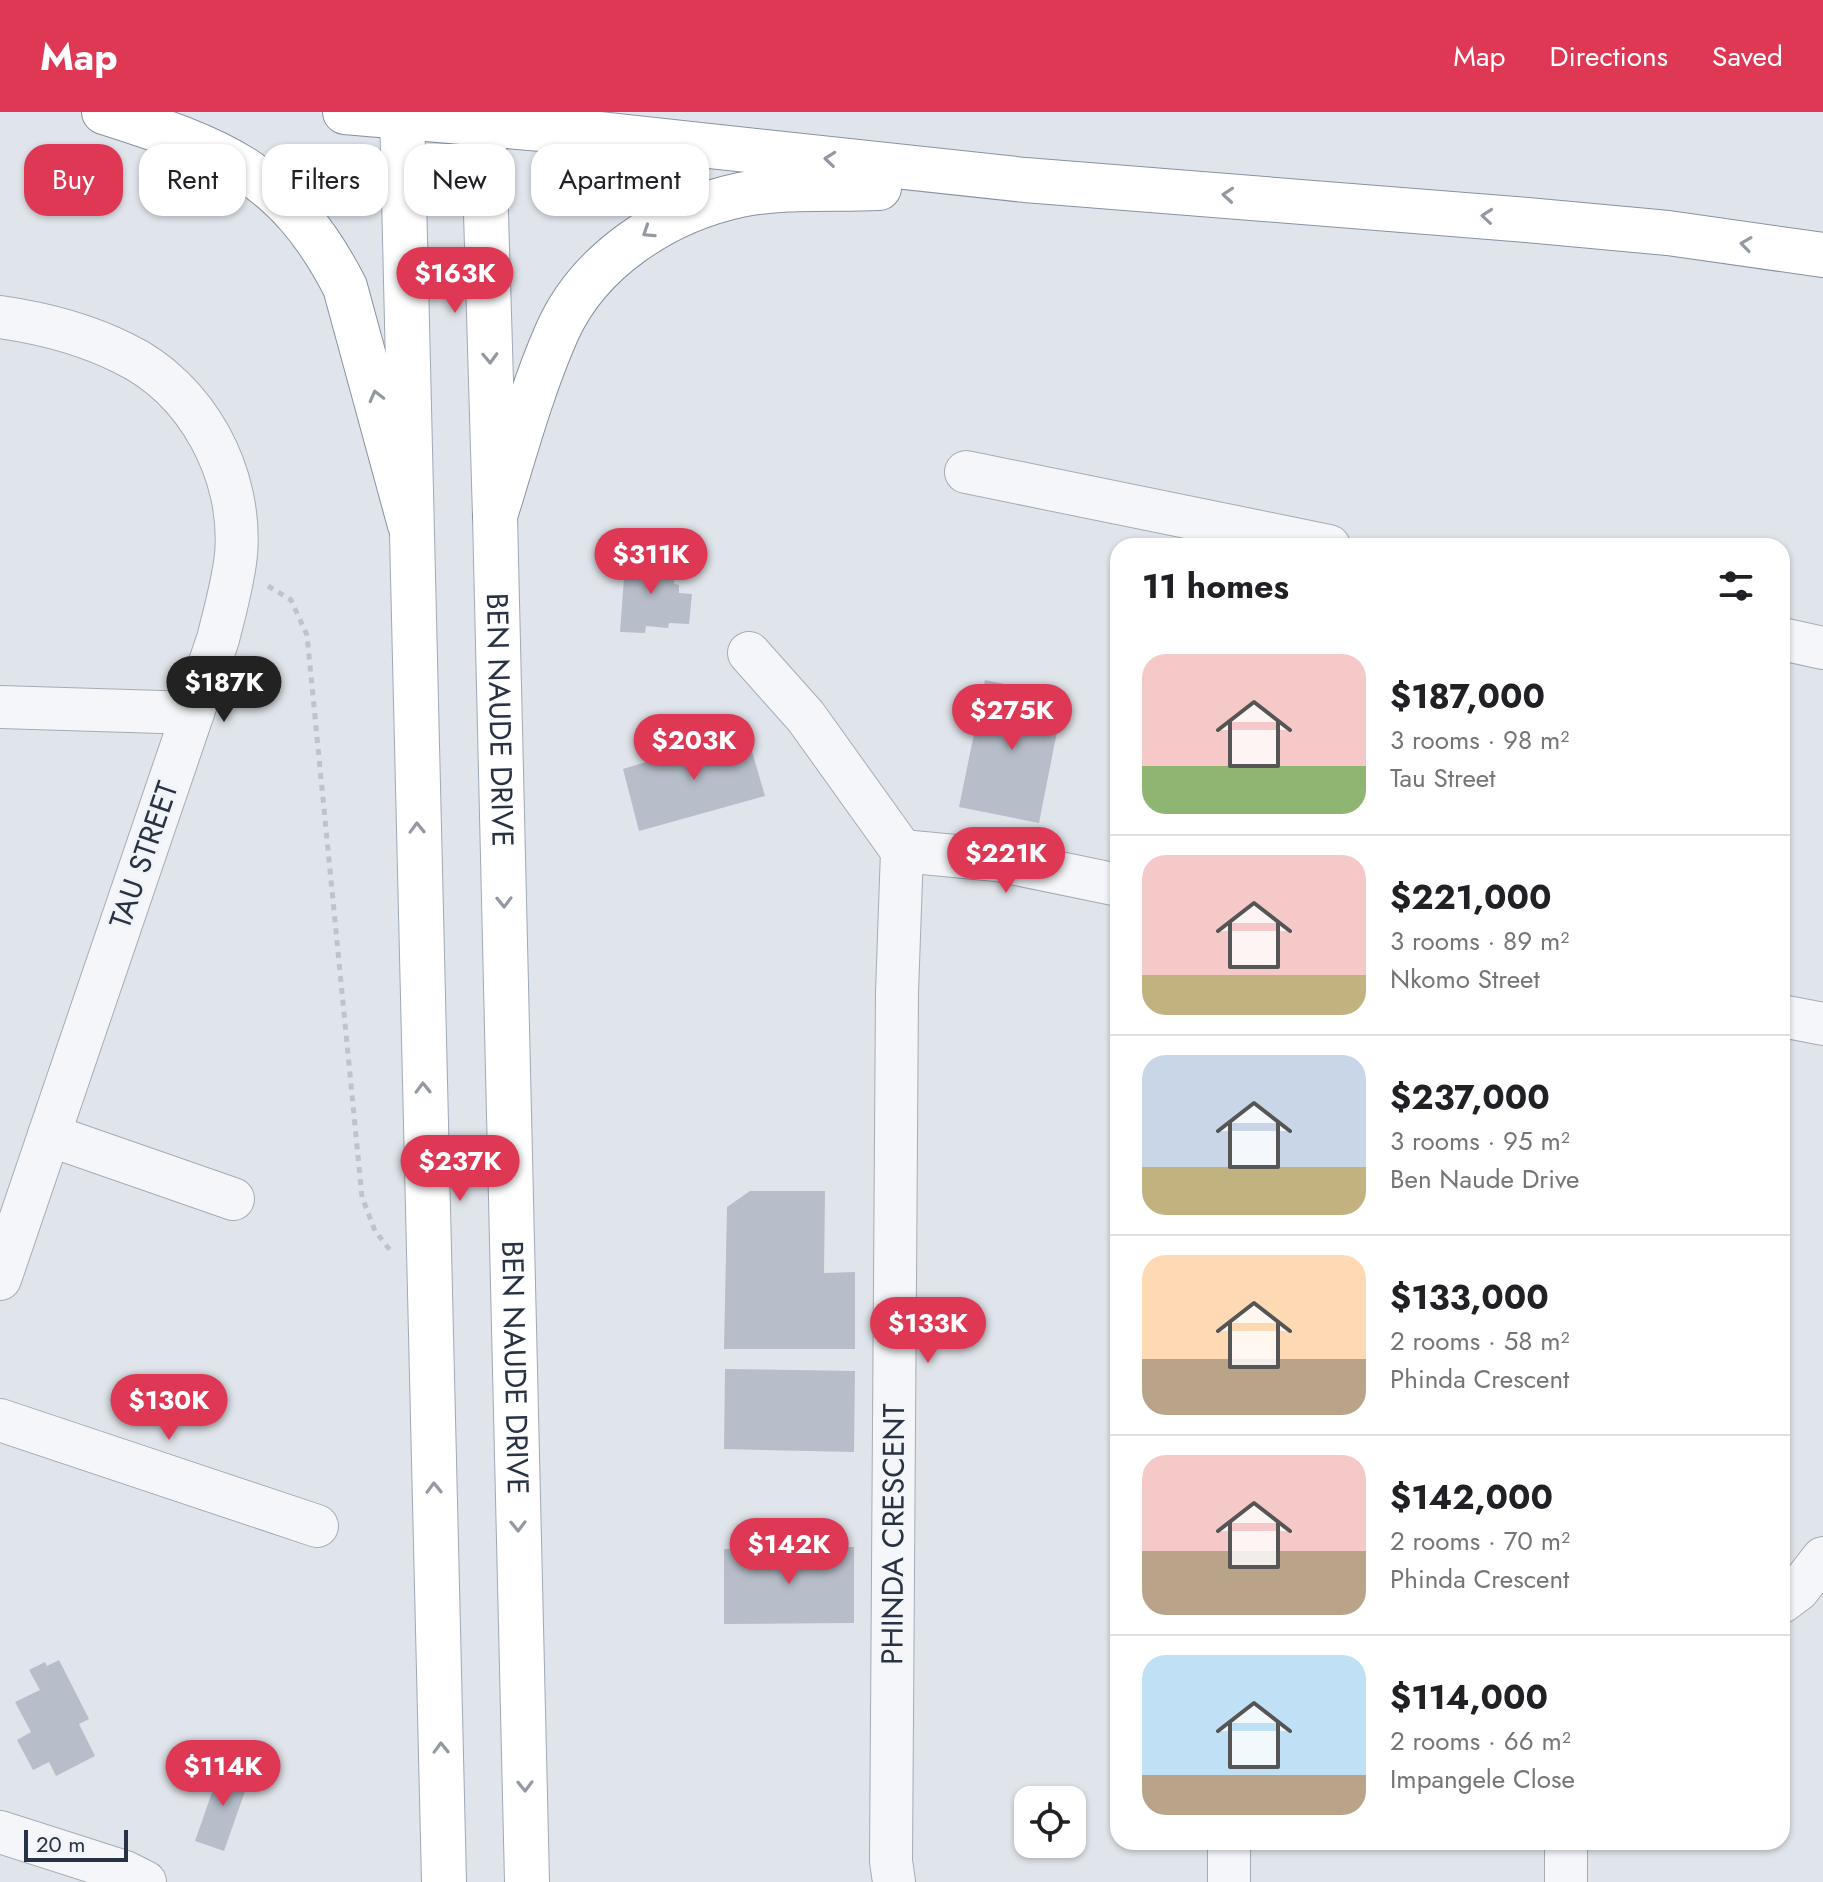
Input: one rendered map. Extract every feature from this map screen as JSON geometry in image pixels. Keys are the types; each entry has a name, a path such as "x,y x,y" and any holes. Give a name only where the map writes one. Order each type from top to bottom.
{"main road":[{"path":"104,112 170,133 224,156 263,181 290,206 327,251 345,287 410,525"},
{"path":"345,112 483,119 1025,180 1668,233 1823,255"},
{"path":"402,115 444,1882"},
{"name":"BEN NAUDE DRIVE","path":"483,119 527,1882"},
{"path":"495,516 557,331 572,305 596,275 651,229 711,202 742,195 789,189 1025,180"}],"street":[{"name":"TAU STREET","path":"0,317 49,326 125,353 173,389 195,414 213,442 227,474 235,514 236,554 218,639 0,1279"},
{"path":"966,472 1290,538"},
{"path":"1790,641 1823,648"},
{"path":"749,653 806,717 902,851 997,860 1110,883"},
{"path":"0,707 193,713"},
{"name":"PHINDA CRESCENT","path":"894,1882 891,1861 897,992 902,851"},
{"path":"1790,1018 1823,1024"},
{"path":"49,1135 233,1199"},
{"path":"0,1420 317,1526"},
{"path":"1790,1596 1823,1558"},
{"path":"0,1832 125,1872 145,1882"},
{"path":"1229,1850 1229,1882"},
{"path":"1566,1850 1566,1882"}],"path":[{"path":"232,579 267,586 291,600 307,635 362,1197 375,1231 394,1255 403,1261 428,1262"}],"building":[{"path":"626,551 642,551 642,557 654,559 653,567 675,569 674,584 679,585 679,593 692,594 689,624 669,623 668,628 646,626 645,633 620,632"},
{"path":"985,680 1064,696 1039,823 959,807"},
{"path":"746,731 765,796 639,831 623,769"},
{"path":"750,1191 825,1191 824,1273 855,1272 855,1349 724,1349 727,1207"},
{"path":"725,1369 855,1371 854,1452 724,1449"},
{"path":"854,1547 854,1623 724,1624 724,1549"},
{"path":"59,1660 89,1719 79,1724 95,1756 56,1776 49,1762 33,1770 17,1740 31,1732 15,1702 40,1690 29,1670 45,1662 47,1666"},
{"path":"222,1764 251,1774 224,1851 195,1841"}]}
